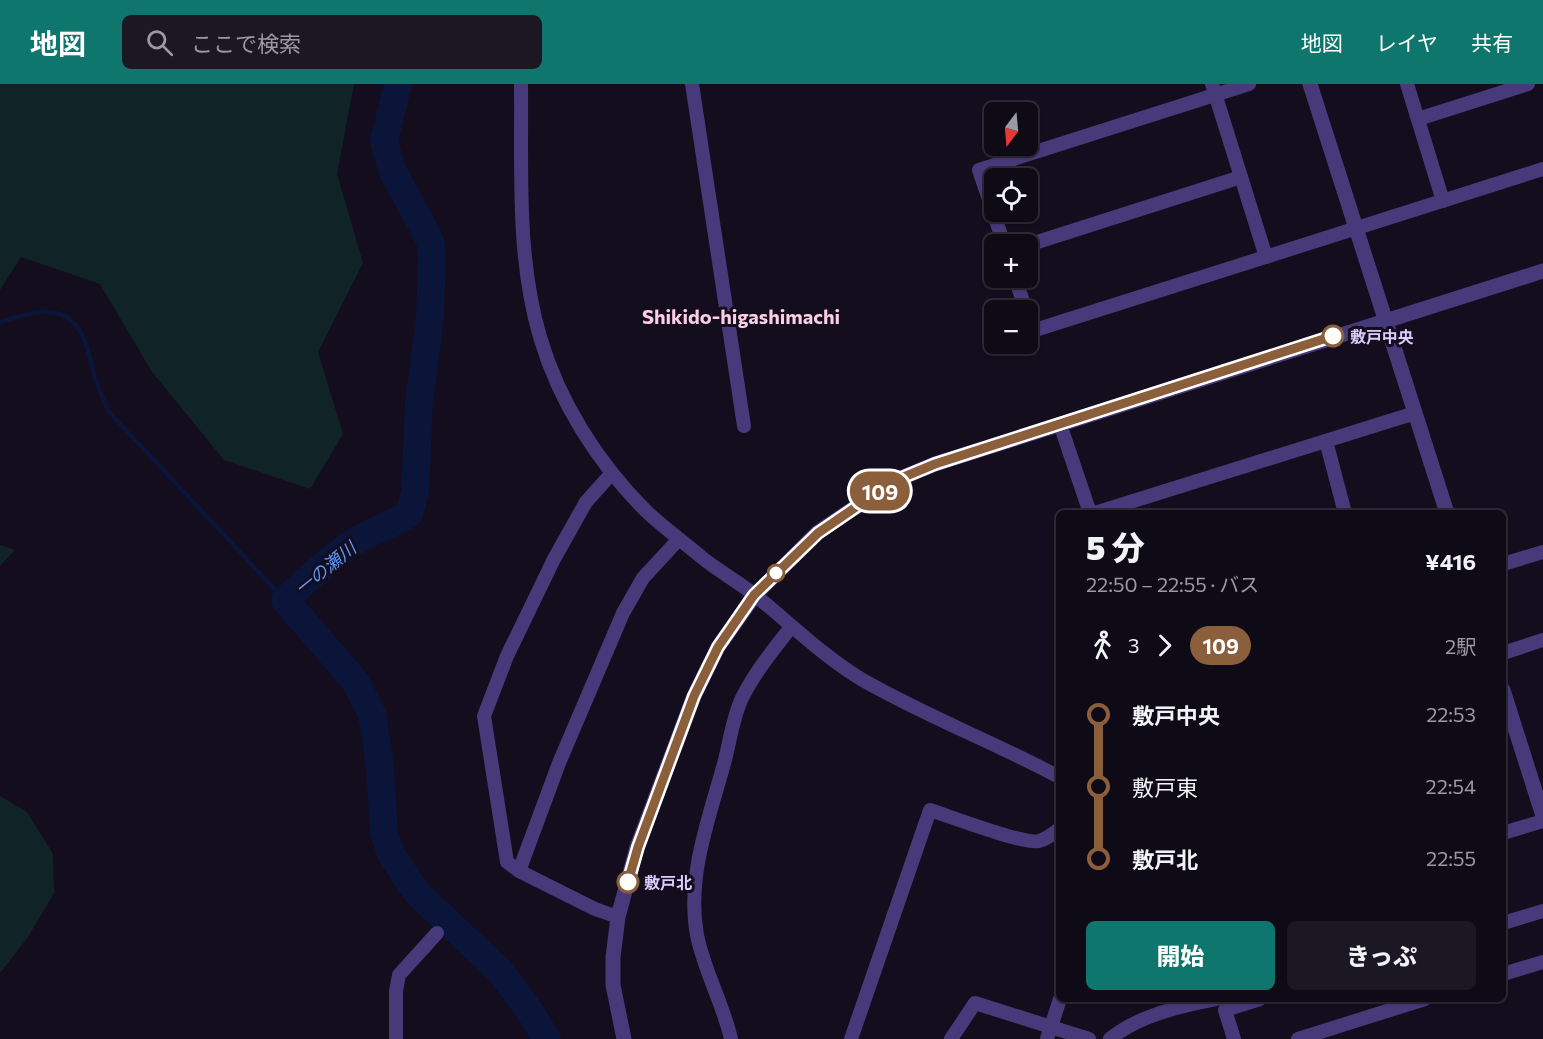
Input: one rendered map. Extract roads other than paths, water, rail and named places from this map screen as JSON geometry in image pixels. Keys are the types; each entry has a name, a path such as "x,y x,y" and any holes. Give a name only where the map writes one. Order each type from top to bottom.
{"street":[{"path":"520,84 524,251 540,336 553,376 589,442 612,473 647,512 708,562 754,595 826,655 860,678 896,698 1016,754 1056,775"},
{"path":"692,84 744,426"},
{"path":"1001,234 979,170 1214,89 1249,84"},
{"path":"1310,84 1446,510"},
{"path":"1407,84 1443,201"},
{"path":"1418,119 1528,84"},
{"path":"1214,89 1266,257"},
{"path":"1038,329 1543,169"},
{"path":"1038,242 1241,177"},
{"path":"624,1039 613,986 613,957 618,917 638,847 694,696 718,647 754,595 818,533 894,481 935,464 1543,270"},
{"path":"1103,510 1415,413"},
{"path":"1063,433 1090,510"},
{"path":"1326,441 1345,510"},
{"path":"612,473 586,502 554,559 507,656 484,716 507,862 519,871 595,909 618,917"},
{"path":"519,871 559,764 623,613 643,578 679,539"},
{"path":"1506,563 1543,552"},
{"path":"731,1039 706,972 697,933 694,886 699,855 741,701 757,671 791,627"},
{"path":"1506,652 1543,640"},
{"path":"1506,699 1543,816"},
{"path":"851,1039 930,810 1021,839 1038,842 1056,832"},
{"path":"1506,832 1543,821"},
{"path":"1506,922 1543,911"},
{"path":"396,1039 396,991 399,975 437,933"},
{"path":"1506,973 1543,962"},
{"path":"1049,1033 1059,1002"},
{"path":"1110,1039 1122,1029 1147,1018 1184,1005 1200,1002"},
{"path":"1234,1039 1225,1010 1250,1002"},
{"path":"1298,1039 1415,1002"},
{"path":"951,1039 975,1003 1049,1033 1089,1039"}],"waterway":[{"name":"一の瀬川","path":"398,84 384,141 392,170 431,244 432,257 430,318 419,402 415,492 409,514 364,536 341,551 285,600 355,681 372,714 380,766 384,833 391,854 417,893 500,971 547,1039"},
{"path":"0,322 40,312 54,312 74,323 85,342 95,378 109,412 285,600"}],"place":[{"name":"敷戸中央","path":"1333,336"},
{"name":"敷戸北","path":"628,882"}],"district":[{"name":"Shikido-higashimachi","path":"741,316"}]}
